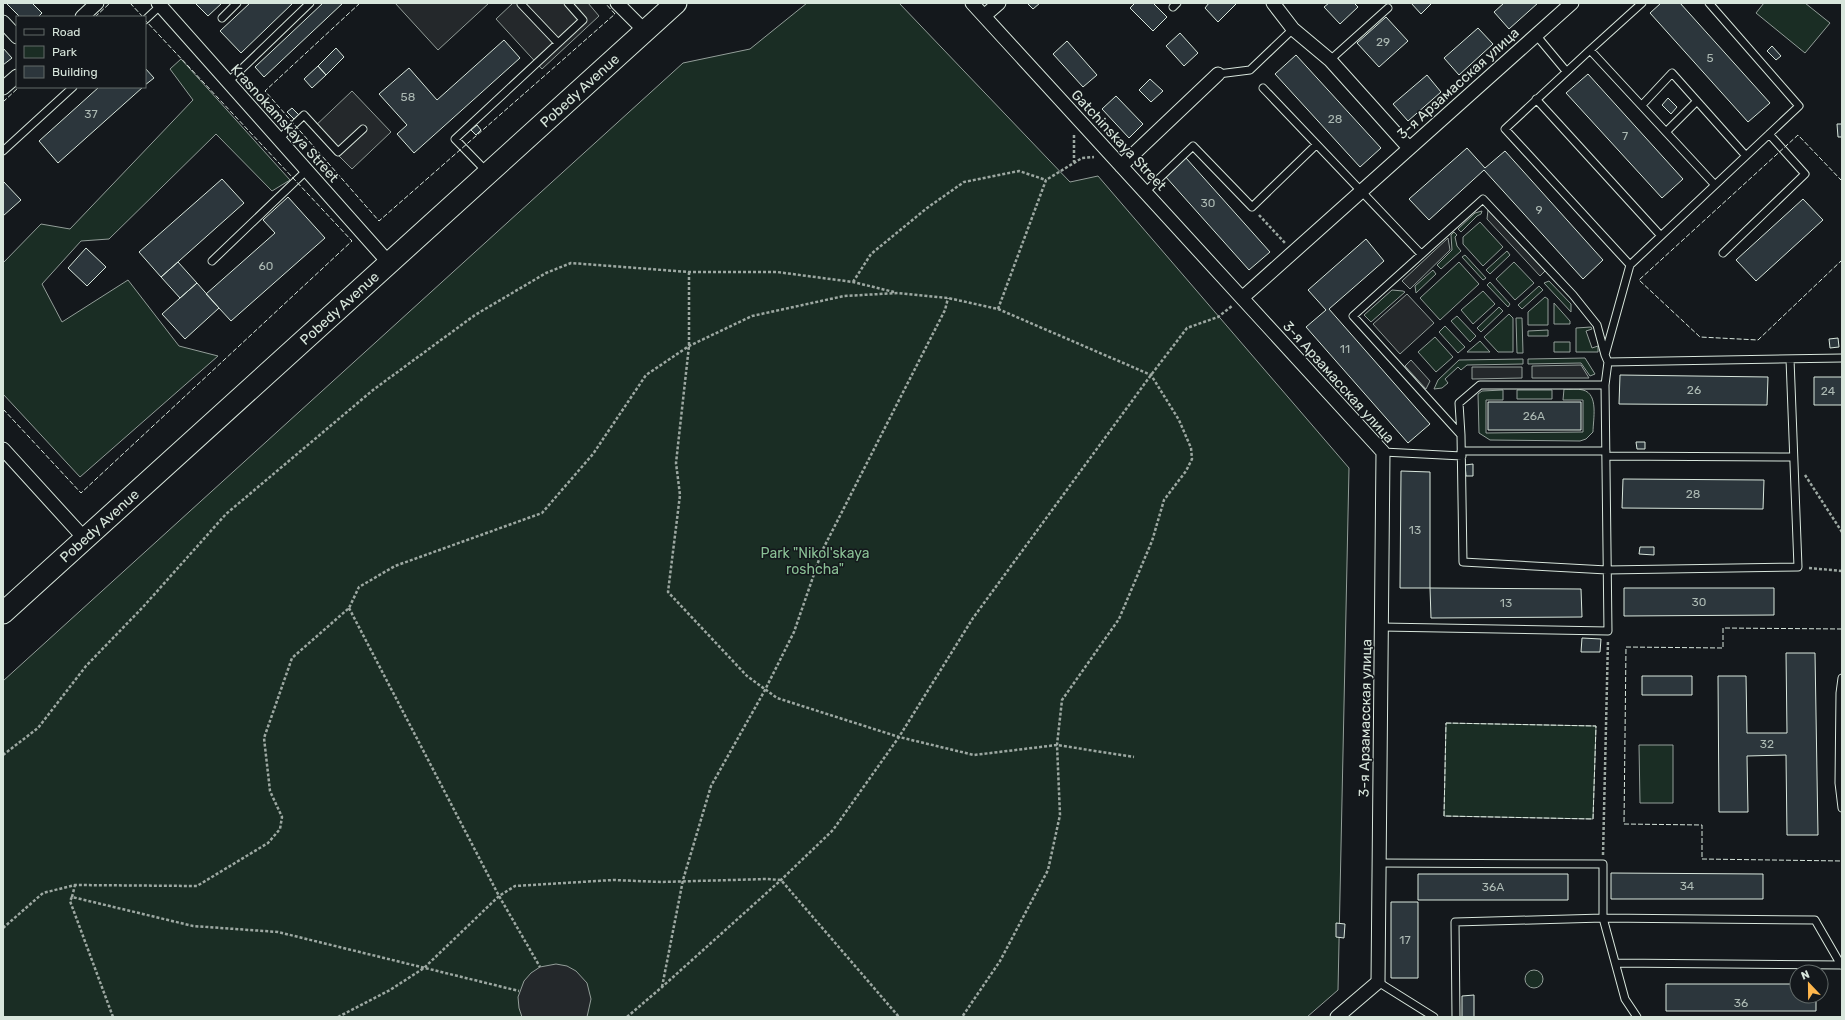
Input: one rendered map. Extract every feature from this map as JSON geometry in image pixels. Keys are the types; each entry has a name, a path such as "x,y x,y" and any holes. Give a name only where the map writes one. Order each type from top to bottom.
{"main road":[{"name":"Pobedy Avenue","path":"3,613 676,3"}],"street":[{"path":"83,16 97,3"},
{"path":"617,3 645,31"},
{"name":"Gatchinskaya Street","path":"972,3 1242,298"},
{"path":"984,16 999,3"},
{"path":"1273,3 1293,29 1330,60 1409,148"},
{"name":"3-я Арзамасская улица","path":"1378,982 1384,452 1242,298 1572,3"},
{"name":"Krasnokamskaya Street","path":"160,4 389,263"},
{"path":"3,22 16,36"},
{"path":"1121,166 1218,74"},
{"path":"3,88 16,77"},
{"path":"3,449 85,539"},
{"path":"1337,1017 1378,982"}],"lane":[{"path":"222,18 237,3"},
{"path":"228,82 310,3"},
{"path":"488,173 455,139 583,20 568,3"},
{"path":"1630,265 1505,129 1566,71 1642,3"},
{"path":"1382,627 1608,631 1605,385 1607,358 1630,265 1799,106 1709,3"},
{"path":"146,19 160,4"},
{"path":"521,4 558,43"},
{"path":"1330,60 1388,8"},
{"path":"1218,74 1250,70 1293,29"},
{"path":"1536,35 1566,71"},
{"path":"1590,50 1716,185"},
{"path":"1642,105 1672,73 1746,156"},
{"path":"3,152 72,88"},
{"path":"1263,88 1421,254"},
{"path":"1536,99 1661,236"},
{"path":"1666,132 1697,101"},
{"path":"279,139 304,115 338,152 363,128"},
{"path":"1723,253 1805,174 1770,134"},
{"path":"1145,192 1193,146 1252,207 1316,145"},
{"path":"212,261 306,170"},
{"path":"1461,435 1353,316 1483,199 1573,295 1597,325 1607,358"},
{"path":"1607,358 1842,358"},
{"path":"1605,385 1480,385 1459,403 1462,453 1463,562 1607,570 1798,567 1790,359"},
{"path":"1384,452 1606,453 1794,457"},
{"path":"1842,678 1840,693 1839,783 1842,808"},
{"path":"1380,863 1603,864 1603,918 1625,998 1637,1017"},
{"path":"1456,1017 1455,922 1603,918 1815,920 1841,965"},
{"path":"1616,963 1841,965"},
{"path":"1378,982 1434,1017"}],"path":[{"path":"1073,114 1074,163"},
{"path":"998,309 1046,180 1082,158 1111,155"},
{"path":"853,282 871,254 927,208 964,182 1019,171 1046,180"},
{"path":"1252,207 1294,252"},
{"path":"3,755 38,728 86,666 143,607 226,514 374,390 475,315 546,273 572,263 689,272 777,272 853,282 898,293 948,298 998,309 1151,375 1179,420 1191,448 1192,460 1186,472 1164,500 1152,541 1119,619 1062,700 1057,745 1060,815 1048,870 1000,962 962,1017"},
{"path":"689,272 689,346 676,463 680,495 668,592 747,676 777,698 899,737 974,755 1057,745 1134,758"},
{"path":"3,928 43,893 75,885 197,886 268,843 280,829 282,817 270,791 264,738 292,658 349,608 360,587 395,566 542,513 593,454 646,375 689,346 752,316 844,296 898,293"},
{"path":"662,987 683,880 711,786 765,690 794,632 822,550 945,310 948,298"},
{"path":"627,1017 781,880 833,830 899,737 973,618 1187,328 1218,317 1242,298"},
{"path":"1794,457 1842,532"},
{"path":"1798,567 1842,571"},
{"path":"349,608 499,896 540,967"},
{"path":"1603,864 1608,631"},
{"path":"338,1017 390,990 424,968 499,896 515,886 613,880 661,882 683,880 767,879 781,880 899,1017"},
{"path":"75,885 70,901 113,1017"},
{"path":"72,897 193,926 278,932 519,991"}],"green space":[{"name":"Park \"Nikol'skaya roshcha\"","path":"807,3 899,3 1070,182 1098,176 1349,468 1338,990 1307,1017 3,1017 3,681 683,63 750,49"},
{"path":"1764,3 1805,3 1830,23 1805,53 1756,13"},
{"path":"181,59 290,180 272,191 216,134 109,239 81,241 42,284 62,322 128,280 179,346 218,356 80,477 3,394 3,263 41,224 70,229 193,100 170,69"},
{"path":"1482,211 1481,214 1461,232 1458,229 1475,213"},
{"path":"1480,222 1503,247 1483,266 1463,244 1463,237"},
{"path":"1454,232 1457,235 1455,237 1457,246 1461,251 1441,269 1437,265 1452,250 1451,235"},
{"path":"1507,251 1510,255 1490,274 1486,270"},
{"path":"1465,255 1486,278 1483,280 1462,257"},
{"path":"1459,262 1479,284 1440,320 1420,298"},
{"path":"1514,262 1534,283 1515,300 1496,279"},
{"path":"1433,270 1436,274 1416,293 1415,286"},
{"path":"1549,281 1571,304 1571,312 1544,283"},
{"path":"1490,282 1510,304 1508,307 1487,285"},
{"path":"1539,286 1543,290 1522,309 1518,305"},
{"path":"1392,290 1405,292 1371,322 1364,315"},
{"path":"1483,291 1495,304 1473,324 1461,310"},
{"path":"1545,297 1548,299 1548,325 1528,325 1528,312"},
{"path":"1554,303 1570,321 1570,324 1554,324"},
{"path":"1499,307 1503,311 1481,332 1477,328"},
{"path":"1509,314 1513,318 1513,352 1498,352 1484,337"},
{"path":"1457,316 1476,336 1470,342 1451,321"},
{"path":"1516,318 1522,318 1523,353 1517,353"},
{"path":"1445,326 1465,347 1458,353 1439,332"},
{"path":"1591,327 1592,329 1586,331 1592,348 1598,346 1598,352 1576,352 1576,328"},
{"path":"1548,330 1548,336 1528,336 1528,331"},
{"path":"1435,337 1453,357 1436,372 1418,352"},
{"path":"1480,341 1490,352 1467,352"},
{"path":"1554,342 1570,342 1570,352 1554,352"},
{"path":"1585,358 1595,374 1590,376 1581,363 1528,364 1528,359"},
{"path":"1523,359 1523,364 1467,365 1461,370 1458,367 1445,379 1448,383 1442,388 1434,389 1438,380 1459,360"},
{"path":"1564,389 1583,390 1588,392 1591,397 1594,408 1593,432 1586,439 1580,441 1490,440 1479,433 1478,394 1482,391 1503,390 1503,400 1486,400 1486,433 1583,432 1583,400 1563,400"},
{"path":"1517,390 1552,390 1552,399 1517,399"},
{"path":"1446,723 1596,726 1593,819 1444,816"},
{"path":"1639,745 1673,745 1673,803 1640,803"},
{"path":"1534,970 1540,973 1543,979 1540,985 1534,988 1528,985 1525,979 1528,973"}],"shaded area":[{"path":"395,3 489,3 438,50"},
{"path":"513,3 588,3 599,16 542,69 496,19"},
{"path":"352,91 391,132 352,169 312,129"},
{"path":"1488,210 1545,271 1540,276 1487,219"},
{"path":"1448,238 1450,250 1410,289 1402,281"},
{"path":"1407,294 1434,323 1400,354 1373,324"},
{"path":"1411,360 1430,381 1426,389 1405,366"},
{"path":"1581,365 1589,378 1532,378 1532,366"},
{"path":"1472,367 1522,367 1522,378 1472,379"},
{"path":"556,964 567,966 576,971 587,983 591,999 587,1017 522,1017 518,997 524,981 531,973 540,967"}],"building":[{"path":"6,3 32,3 42,13 39,16 19,16"},
{"path":"195,3 222,3 208,16"},
{"path":"250,3 293,3 241,53 220,31"},
{"path":"323,3 343,3 264,77 255,67"},
{"path":"1027,3 1040,3 1033,9"},
{"path":"1135,3 1153,3 1167,17 1153,31 1130,8"},
{"path":"1209,3 1237,3 1218,22 1205,8"},
{"path":"1329,3 1354,3 1358,7 1340,24 1324,7"},
{"path":"1411,3 1432,3 1421,14"},
{"path":"1504,3 1538,3 1509,29 1494,12"},
{"path":"1661,3 1680,3 1770,103 1748,122 1650,13"},
{"path":"1386,17 1408,41 1379,67 1357,43"},
{"path":"1478,28 1493,44 1459,75 1444,58"},
{"path":"1180,33 1198,53 1184,66 1166,46"},
{"path":"504,40 520,58 414,153 397,134 407,125 379,94 409,68 437,100"},
{"path":"1067,41 1097,75 1083,87 1053,54"},
{"path":"1772,46 1781,56 1776,60 1767,51"},
{"path":"3,48 12,58 3,65"},
{"path":"336,48 344,57 326,75 318,66"},
{"path":"1296,55 1381,148 1360,167 1275,74"},
{"path":"318,66 326,75 312,88 304,79"},
{"path":"146,69 154,78 146,84"},
{"path":"1588,74 1683,179 1662,198 1566,93"},
{"path":"1427,75 1441,92 1408,121 1393,104"},
{"path":"1150,79 1163,91 1151,102 1139,90"},
{"path":"98,88 142,88 58,163 39,141"},
{"path":"1116,96 1143,124 1129,138 1102,109"},
{"path":"1668,98 1677,107 1671,114 1662,105"},
{"path":"292,108 299,115 294,119 287,112"},
{"path":"1837,124 1842,124 1842,137 1838,137"},
{"path":"477,125 481,130 476,135 471,130"},
{"path":"1467,148 1485,168 1505,151 1603,260 1583,279 1484,170 1429,220 1409,199"},
{"path":"1186,158 1270,252 1249,270 1165,176"},
{"path":"222,179 244,203 161,277 139,252"},
{"path":"3,181 21,200 3,216"},
{"path":"288,197 325,238 231,321 206,294 275,233 263,220"},
{"path":"1803,199 1823,220 1756,281 1736,260"},
{"path":"1366,239 1384,261 1329,309 1430,424 1408,443 1306,327 1326,310 1308,290"},
{"path":"86,248 106,267 87,286 68,268"},
{"path":"178,262 197,283 180,298 161,277"},
{"path":"197,283 219,308 185,339 162,314"},
{"path":"1838,338 1839,347 1830,348 1829,339"},
{"path":"1620,375 1768,377 1767,405 1619,404"},
{"path":"1814,377 1842,377 1842,405 1814,405"},
{"path":"1488,402 1581,402 1581,430 1488,430"},
{"path":"1636,442 1645,442 1645,449 1637,449"},
{"path":"1473,464 1473,476 1466,476 1465,465"},
{"path":"1401,471 1430,472 1430,588 1400,588"},
{"path":"1623,479 1764,480 1763,509 1622,508"},
{"path":"1640,547 1654,547 1654,555 1639,554"},
{"path":"1430,588 1581,589 1582,617 1431,618"},
{"path":"1624,588 1774,588 1774,615 1624,616"},
{"path":"1582,638 1601,639 1600,652 1581,652"},
{"path":"1786,653 1815,653 1818,835 1787,835 1786,755 1747,756 1748,812 1719,812 1718,676 1746,676 1747,733 1787,733"},
{"path":"1642,676 1692,676 1692,695 1642,695"},
{"path":"1611,873 1763,874 1763,899 1611,899"},
{"path":"1418,874 1568,874 1568,900 1418,900"},
{"path":"1391,902 1418,902 1418,978 1391,978"},
{"path":"1336,923 1345,924 1344,938 1336,937"},
{"path":"1666,984 1789,984 1789,1004 1816,1004 1816,1011 1666,1011"},
{"path":"1474,995 1474,1017 1462,1017 1462,996"}],"fence":[{"path":"96,16 110,3"},
{"path":"130,3 142,16"},
{"path":"360,3 265,91 379,221 615,14 605,3"},
{"path":"3,409 81,493 352,241 146,21"},
{"path":"3,102 18,88"},
{"path":"1842,181 1798,135 1639,280 1700,337 1758,340 1842,260"},
{"path":"1842,629 1723,628 1723,648 1626,647 1624,824 1702,825 1702,859 1842,861"},
{"path":"1446,723 1596,726 1593,819 1444,816 1446,723"}]}
